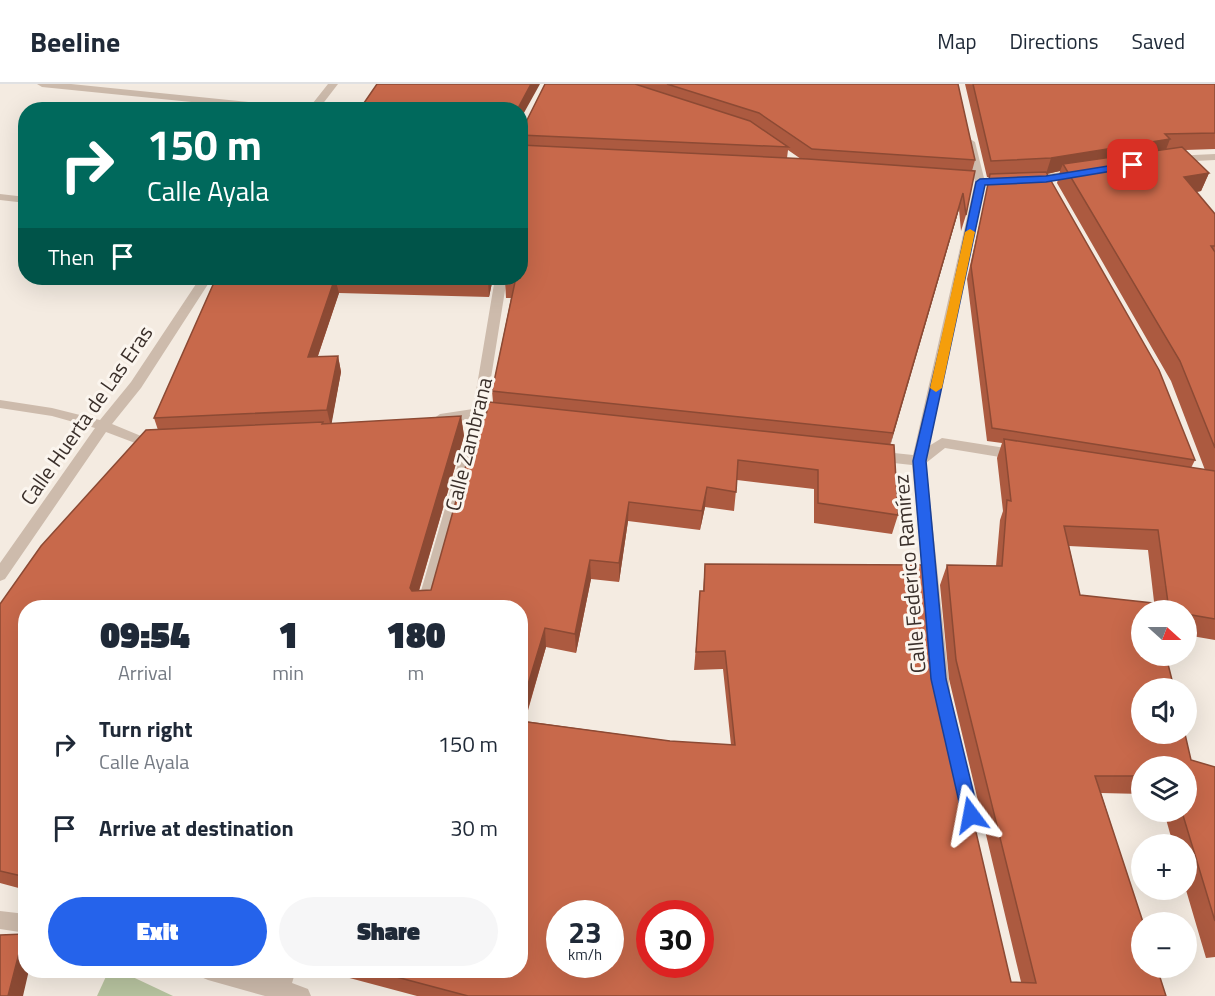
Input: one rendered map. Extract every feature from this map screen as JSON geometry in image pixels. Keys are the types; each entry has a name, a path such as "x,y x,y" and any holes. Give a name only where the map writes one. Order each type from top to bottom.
{"street":[{"path":"42,84 225,102"},
{"path":"318,102 333,84"},
{"name":"Calle Federico Ramírez","path":"944,702 939,679 920,461 980,181 968,134"},
{"path":"1164,160 1215,157"},
{"path":"1022,180 1049,184 1090,172"},
{"path":"0,197 18,199"},
{"name":"Calle Huerta de Las Eras","path":"0,576 103,426 136,385 201,285"},
{"name":"Calle Zambrana","path":"426,600 479,413 500,285"},
{"path":"0,404 32,407 103,426 147,443 171,442"},
{"path":"424,421 479,413 515,417"},
{"path":"860,454 920,461 942,443 1036,458"},
{"path":"0,920 18,923"},
{"path":"247,978 281,985 301,996"}],"green space":[{"path":"105,978 135,978 173,996 97,996"}],"building":[{"path":"377,84 531,84 521,102 365,102"},
{"path":"545,84 635,84 750,121 788,147 528,135 528,118"},
{"path":"667,84 958,84 975,160 812,149 759,113"},
{"path":"973,84 1215,84 1215,133 1165,134 1170,139 1051,158 991,161"},
{"path":"528,145 808,159 975,171 966,215 963,193 893,433 492,391 514,285 528,285"},
{"path":"1182,147 1209,173 1184,177 1215,214 1215,246 1211,246 1215,252 1215,448 1180,361 1063,164"},
{"path":"1046,172 1159,370 1195,460 992,428 971,266 990,174"},
{"path":"213,285 333,285 308,357 338,356 327,410 154,418"},
{"path":"489,402 894,445 898,515 818,503 818,470 738,460 736,492 707,487 702,511 629,502 619,563 590,560 575,634 545,628 528,684 528,600 18,600 18,875 0,871 0,604 41,546 146,430 323,422 322,424 461,416 410,588 412,591 431,590 480,415 486,415"},
{"path":"1004,439 1215,471 1215,619 1197,616 1197,600 1168,600 1158,530 1064,526 1080,595 1131,601 1131,666 1168,666 1172,678 1131,678 1131,744 1187,744 1190,756 1131,756 1131,776 1095,776 1131,886 1131,900 1136,900 1140,912 1131,912 1131,978 1160,978 1166,996 468,996 400,978 528,978 528,722 670,741 735,745 725,651 696,652 700,591 704,591 705,564 927,565 936,661 1011,982 1036,983 956,660 947,565 1002,566 1007,500 1011,501"},
{"path":"1197,762 1215,767 1215,921 1197,862 1197,834 1189,834 1185,822 1197,822"},
{"path":"18,934 18,957 8,996 0,996 0,935"}],"slow traffic":[{"path":"936,388 970,232"}],"route":[{"path":"971,815 939,679 920,461 980,182 1046,179 1133,165"}]}
